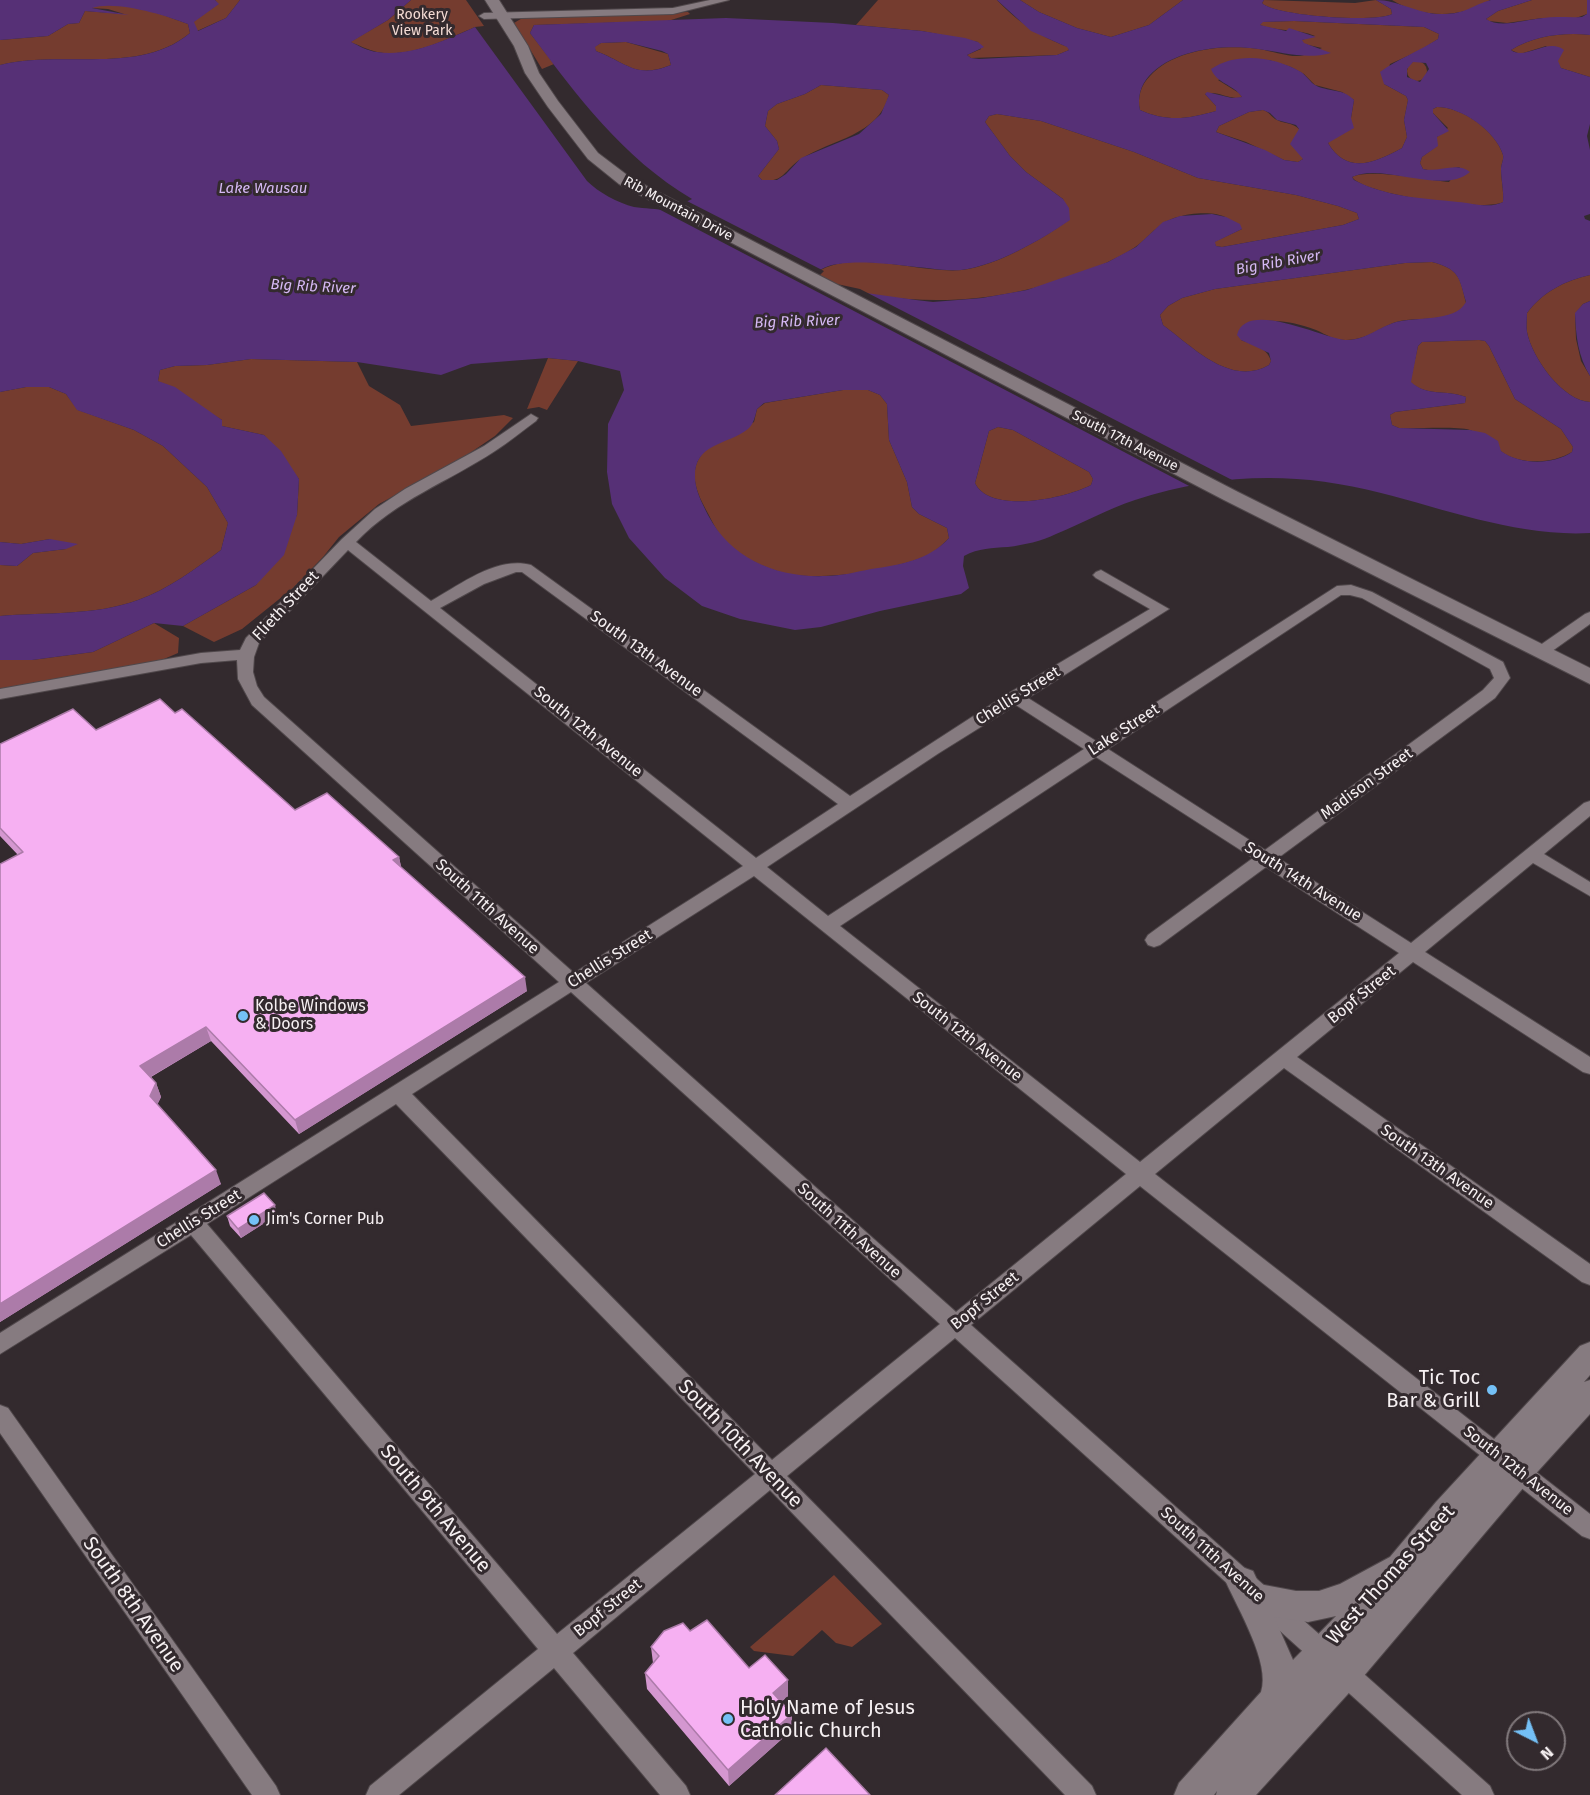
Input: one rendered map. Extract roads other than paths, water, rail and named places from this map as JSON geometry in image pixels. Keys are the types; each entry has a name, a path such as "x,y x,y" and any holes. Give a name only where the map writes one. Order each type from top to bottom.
{"main road":[{"name":"Rib Mountain Drive","path":"474,0 513,56 532,73"},
{"name":"Rib Mountain Drive","path":"492,0 521,46 532,73 553,104 594,156 620,178 859,304"},
{"name":"South 17th Avenue","path":"859,304 1231,496 1590,677"},
{"name":"South 17th Avenue","path":"1390,576 1495,643 1590,694"},
{"name":"West Thomas Street","path":"1191,1795 1274,1702 1333,1663 1508,1463 1590,1355"},
{"name":"West Thomas Street","path":"1233,1795 1333,1663 1375,1599 1405,1563 1508,1463 1590,1393"},
{"path":"1252,1590 1302,1606 1320,1605 1357,1591 1405,1563"},
{"path":"1252,1590 1278,1664 1281,1682 1274,1702"}],"street":[{"path":"540,0 548,13"},
{"path":"484,16 673,11 724,0"},
{"name":"Flieth Street","path":"0,693 201,658 246,654 262,629 347,542 394,502 489,449 531,418"},
{"name":"South 12th Avenue","path":"347,542 1141,1175 1590,1528"},
{"name":"South 13th Avenue","path":"431,607 507,568 520,566 533,571 850,804"},
{"name":"Chellis Street","path":"0,1345 755,867 1015,698 1161,609 1101,574"},
{"name":"Lake Street","path":"827,925 1336,591 1348,590 1363,593 1429,629"},
{"path":"1542,651 1590,617"},
{"name":"Madison Street","path":"1155,940 1496,688 1502,678 1497,666 1429,629"},
{"name":"South 11th Avenue","path":"246,654 243,673 249,690 258,701 1481,1795"},
{"name":"South 14th Avenue","path":"1015,698 1590,1067"},
{"name":"Bopf Street","path":"379,1795 1590,807"},
{"path":"1532,854 1590,890"},
{"name":"South 13th Avenue","path":"1284,1058 1590,1276"},
{"name":"South 10th Avenue","path":"398,1093 1083,1795"},
{"name":"South 9th Avenue","path":"194,1222 677,1795"},
{"name":"South 8th Avenue","path":"0,1415 267,1795"}],"water":[{"path":"0,0 215,0 219,4 194,22 198,31 226,18 240,0 411,0 388,20 351,42 374,51 402,52 428,46 475,27 587,181 602,193 628,205 668,211 692,199 644,165 603,124 565,80 530,33 534,25 726,18 833,23 922,31 965,38 978,42 984,47 967,55 979,59 1057,55 1069,50 1031,31 997,0 1020,0 1039,12 1077,28 1111,37 1149,25 1183,0 1264,0 1262,3 1271,8 1305,15 1367,18 1392,14 1391,9 1376,0 1393,2 1434,14 1451,14 1491,0 1532,0 1498,11 1486,19 1506,23 1548,17 1582,17 1587,14 1587,0 1590,0 1590,35 1549,36 1529,41 1511,50 1523,53 1544,47 1558,47 1564,50 1558,61 1561,68 1590,77 1590,124 1587,136 1590,150 1590,214 1584,216 1590,221 1590,275 1563,284 1540,299 1527,313 1527,332 1535,354 1550,376 1569,394 1590,402 1590,533 1537,531 1511,527 1381,493 1319,481 1288,478 1227,480 1197,484 1135,500 1039,541 970,553 964,556 963,566 969,588 961,594 880,611 821,627 795,630 740,619 702,606 665,578 629,538 612,504 607,472 608,424 624,390 620,371 578,361 548,358 471,364 441,375 357,362 251,359 207,365 175,366 160,370 158,381 175,387 222,420 222,426 264,435 281,451 299,479 297,515 284,555 256,585 183,626 154,623 93,652 32,660 0,660 0,616 105,609 138,600 181,578 221,550 228,523 207,487 163,446 134,430 77,410 66,394 49,387 26,387 0,392 0,65 48,59 123,58 147,54 170,46 190,33 188,24 126,7 102,6 92,8 129,15 85,11 79,23 68,24 48,36 0,40","holes":["1294,21 1424,27 1439,34 1438,39 1380,72 1384,84 1406,96 1408,100 1404,120 1407,137 1402,148 1382,158 1362,163 1353,163 1344,159 1328,143 1354,128 1351,118 1354,100 1340,92 1315,85 1303,73 1291,67 1256,58 1233,60 1211,69 1217,78 1242,97 1232,98 1207,92 1205,94 1216,106 1216,111 1196,116 1169,118 1140,110 1140,92 1149,76 1159,67 1185,54 1230,47 1303,56 1331,53 1304,43 1302,40 1316,37 1289,28 1286,31 1260,25 1263,22","626,42 668,54 671,65 659,69 640,70 596,51 595,47 601,43","1413,62 1426,63 1429,69 1420,82 1407,77 1407,69","821,85 882,90 889,95 881,114 859,134 801,158 777,180 762,180 758,176 779,149 777,141 765,126 768,111 777,104 805,94","1437,107 1456,111 1476,122 1493,137 1503,155 1501,169 1503,202 1481,205 1404,196 1366,186 1354,180 1352,177 1365,173 1379,173 1444,181 1470,172 1459,167 1423,169 1420,163 1422,157 1438,146 1437,137 1449,131 1433,113 1433,109","1263,110 1277,120 1296,125 1299,129 1290,144 1303,159 1298,162 1284,160 1265,150 1216,132 1219,126 1249,112","997,114 1041,121 1134,152 1198,178 1296,195 1357,213 1359,219 1343,225 1222,247 1216,246 1215,242 1242,229 1240,224 1226,217 1212,214 1180,216 1163,222 1136,247 1108,262 1027,290 982,298 933,302 916,300 845,290 814,277 823,268 859,262 947,270 975,268 1018,251 1070,220 1069,208 1063,199 1026,172 1010,156 985,122 989,116","1432,262 1453,271 1462,286 1466,302 1461,309 1453,313 1393,323 1353,340 1336,338 1270,320 1255,320 1243,325 1237,335 1241,340 1269,353 1271,361 1269,365 1254,371 1240,371 1213,362 1163,325 1160,315 1168,306 1182,298 1215,289 1405,263","1485,341 1515,399 1561,429 1573,447 1572,452 1556,459 1527,461 1501,451 1498,441 1485,433 1470,430 1399,428 1392,425 1390,415 1395,412 1465,403 1466,397 1424,390 1411,382 1418,346 1422,342","843,390 868,390 880,395 887,404 889,440 907,482 912,507 919,514 947,528 949,538 932,552 913,560 893,566 832,576 790,574 757,563 743,554 729,543 708,515 695,482 696,466 706,451 748,429 757,409 764,403","998,427 1013,430 1089,472 1093,479 1091,485 1080,490 1048,499 1012,501 996,499 983,493 975,483 989,431"]},
{"path":"1590,301 1590,376 1578,346 1575,313 1583,304"},
{"path":"50,539 78,544 66,549 33,553 17,566 0,565 0,542 21,544"}],"place":[{"name":"Kolbe Windows & Doors","path":"243,1016"},
{"name":"Jim's Corner Pub","path":"254,1220"},
{"name":"Tic Toc Bar & Grill","path":"1492,1390"},
{"name":"Holy Name of Jesus Catholic Church","path":"728,1719"}],"park label":[{"name":"Rookery View Park","path":"422,24"}],"water label":[{"name":"Lake Wausau","path":"263,189"},
{"name":"Big Rib River","path":"1278,263"},
{"name":"Big Rib River","path":"313,287"},
{"name":"Big Rib River","path":"797,322"}]}
